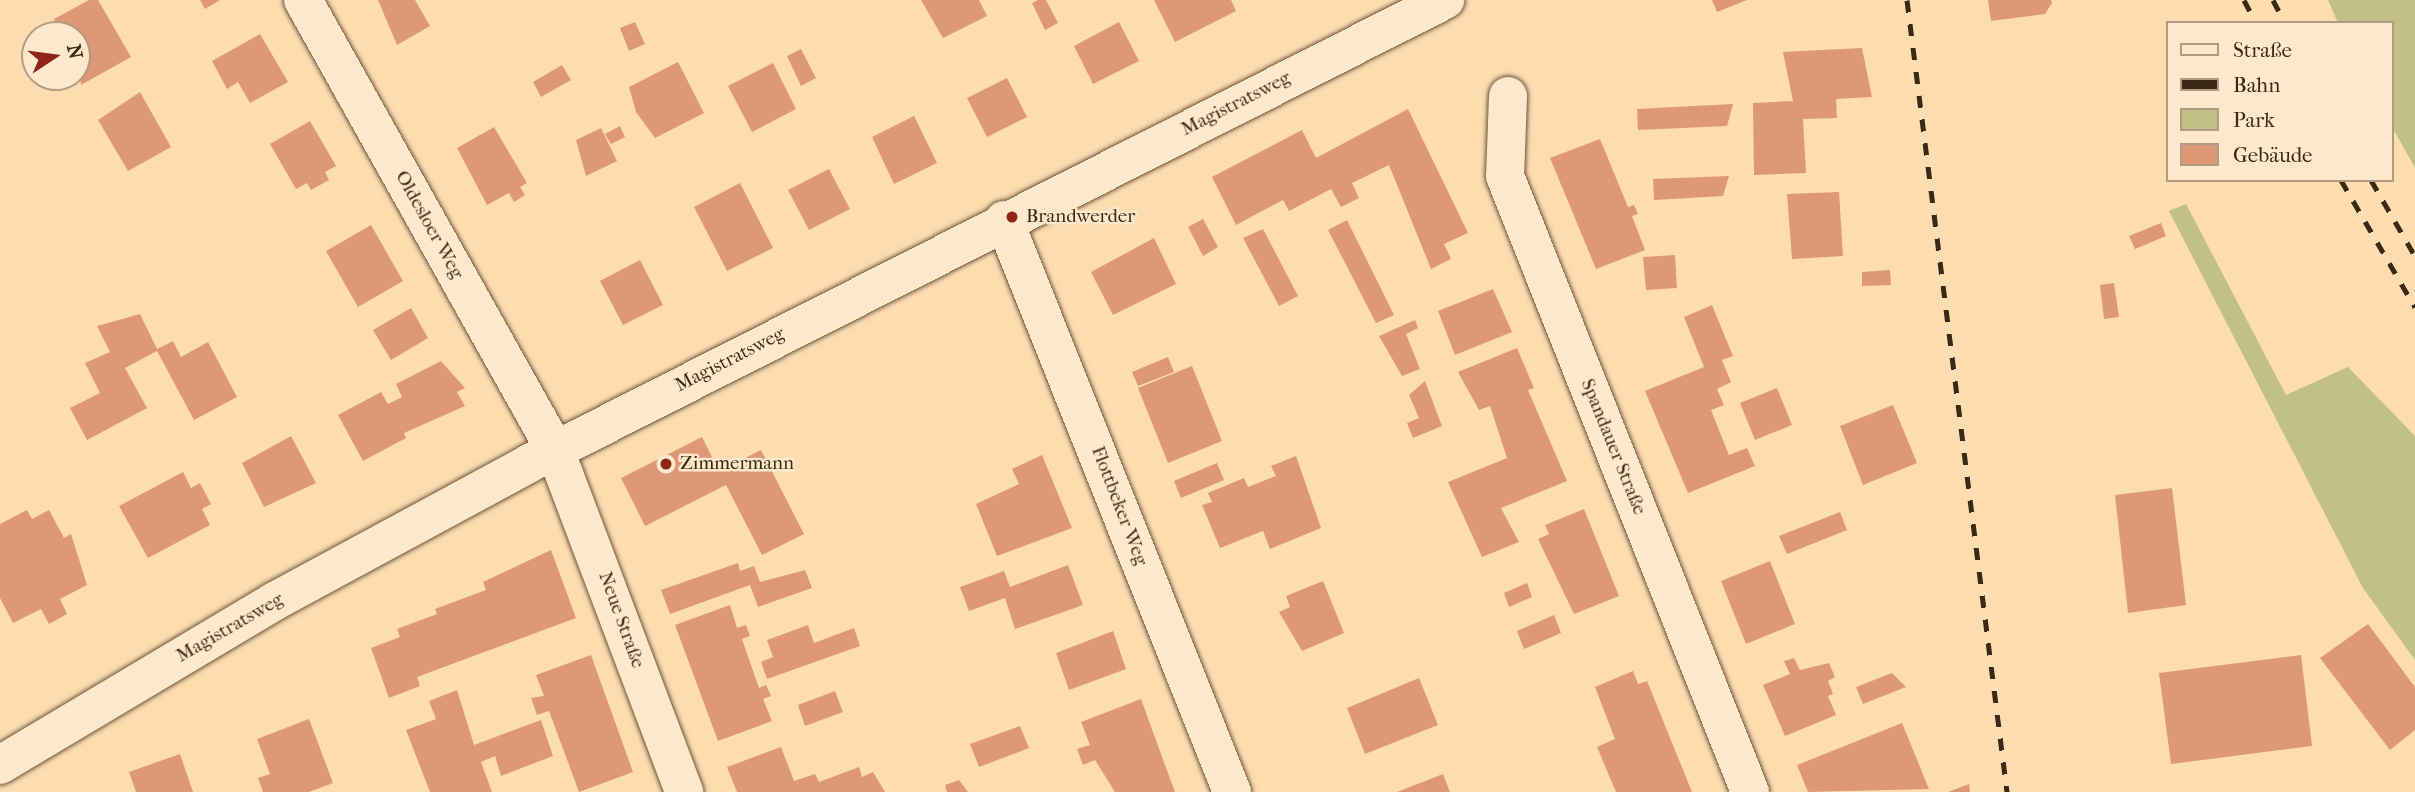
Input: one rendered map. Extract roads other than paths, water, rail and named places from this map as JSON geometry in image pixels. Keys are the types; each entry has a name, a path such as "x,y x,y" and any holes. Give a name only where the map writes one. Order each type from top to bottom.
{"street":[{"name":"Oldesloer Weg","path":"303,0 555,450"},
{"name":"Magistratsweg","path":"10,754 555,450 1004,220 1445,0"},
{"name":"Spandauer Straße","path":"1508,96 1506,176 1750,792"},
{"name":"Flottbeker Weg","path":"1004,220 1232,792"},
{"name":"Neue Straße","path":"555,450 684,792"}],"railway":[{"path":"1907,0 2007,792"},
{"path":"2244,0 2255,21"},
{"path":"2273,0 2284,21"},
{"path":"2342,182 2415,307"},
{"path":"2372,182 2415,256"}],"place":[{"name":"Brandwerder","path":"1012,217"},
{"name":"Zimmermann","path":"666,464"}]}
